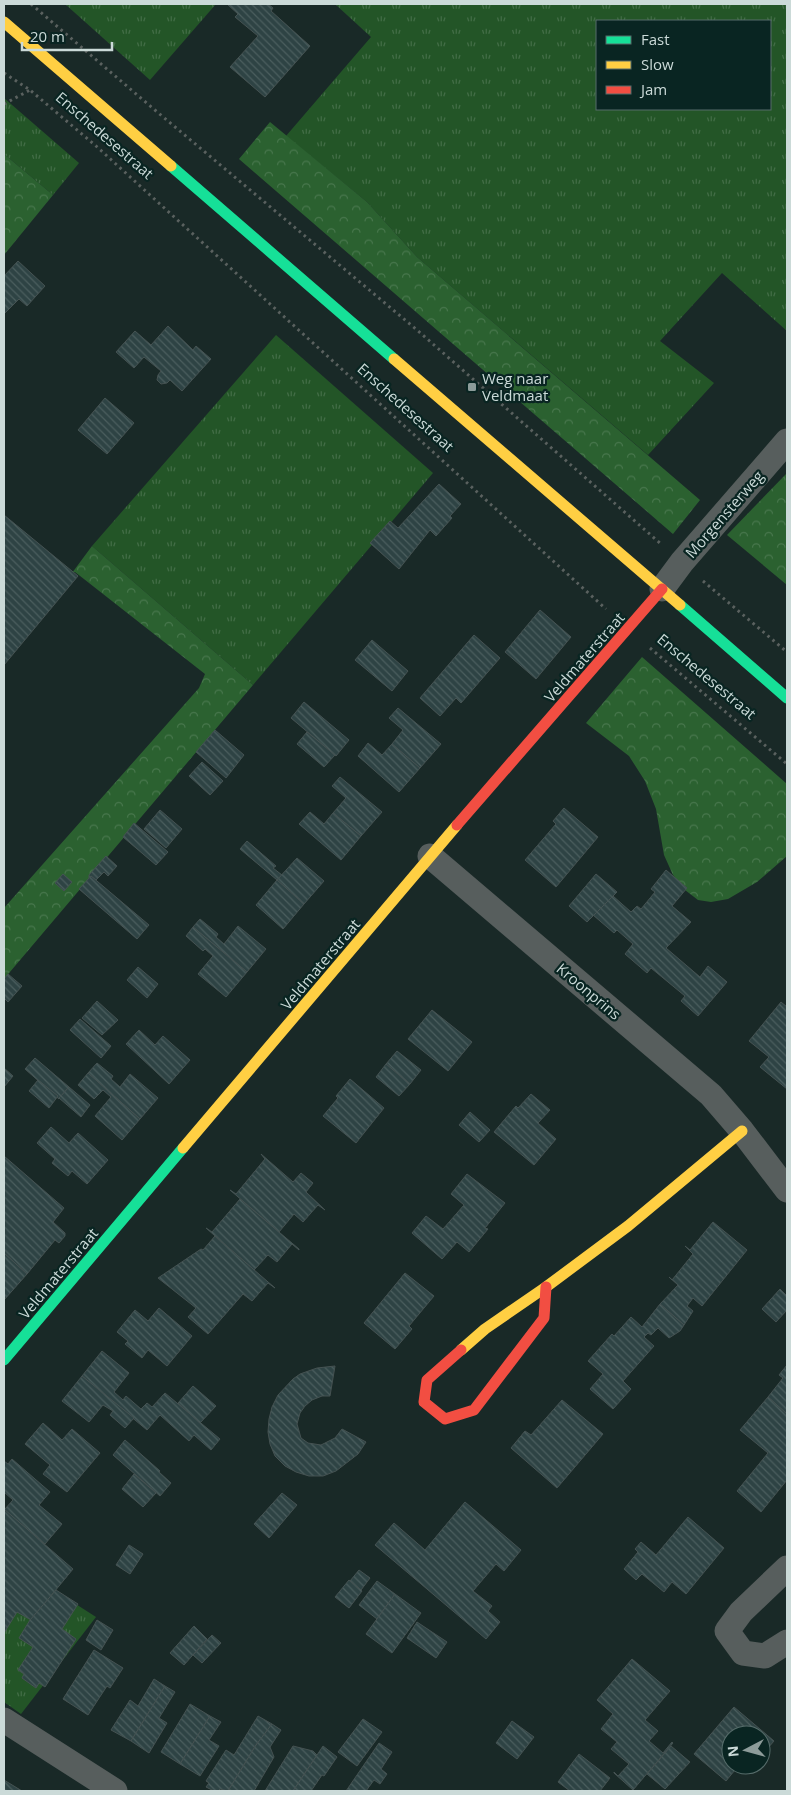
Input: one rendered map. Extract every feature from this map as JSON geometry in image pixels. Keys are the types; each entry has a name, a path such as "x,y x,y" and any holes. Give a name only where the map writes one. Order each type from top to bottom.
{"street":[{"name":"Enschedesestraat","path":"4,22 787,698"},
{"name":"Morgensterweg","path":"662,589 682,562 787,441"},
{"name":"Veldmaterstraat","path":"4,1360 430,856 662,589"},
{"name":"Kroonprins","path":"430,856 711,1095 742,1131 787,1190"},
{"path":"546,1287 544,1318 474,1410 445,1419 424,1402 427,1380 484,1329 546,1287 628,1226 742,1131"},
{"path":"787,1568 741,1612 727,1631 744,1653 765,1656 787,1642"},
{"path":"4,1720 115,1791"}],"path":[{"path":"31,4 156,112 417,330 787,652"},
{"name":"Enschedesestraat","path":"4,73 30,90 103,153 628,629 787,764"},
{"path":"4,104 30,90"}],"green space":[{"path":"65,4 216,4 150,80"},
{"path":"335,4 787,4 787,331 722,273 660,341 714,383 648,455 417,257 367,202 286,136 371,37"},
{"path":"4,98 79,163 53,195 4,154"},
{"path":"270,122 367,202 417,257 700,500 673,534 239,159"},
{"path":"4,154 53,195 4,255"},
{"path":"276,335 433,473 253,685 92,546"},
{"path":"787,473 787,585 727,535"},
{"path":"92,546 253,685 4,979 4,908 199,688 205,674 75,572 72,573"},
{"path":"642,657 787,784 787,856 757,882 728,899 711,902 698,900 685,890 673,875 664,855 656,809 645,781 629,756 586,723"},
{"path":"4,1558 96,1617 21,1714 4,1702"}],"building":[{"path":"227,4 268,4 273,8 271,11 310,46 265,97 230,67 258,36 235,17 238,14"},
{"path":"18,261 45,286 27,306 19,299 4,314 4,276"},
{"path":"168,326 193,350 196,346 211,359 182,391 170,380 167,383 161,384 157,380 161,371 144,357 134,368 116,352 135,331 151,345"},
{"path":"105,398 134,423 107,454 78,430"},
{"path":"439,484 461,504 450,516 452,518 436,536 430,530 399,569 370,543 390,521 398,528"},
{"path":"4,515 78,576 4,665"},
{"path":"540,610 571,637 536,679 505,652"},
{"path":"474,635 500,658 461,703 456,698 440,716 420,698"},
{"path":"372,640 408,671 392,691 355,660"},
{"path":"304,702 349,740 336,756 291,718"},
{"path":"398,708 441,744 420,768 392,744 403,730 389,718"},
{"path":"215,730 244,755 226,778 196,752"},
{"path":"307,732 335,755 324,767 297,744"},
{"path":"368,743 382,755 392,744 420,768 399,792 358,756"},
{"path":"202,762 223,781 210,795 189,776"},
{"path":"340,777 382,812 361,836 333,813 346,798 332,786"},
{"path":"564,808 598,837 556,887 525,860 556,824 553,821"},
{"path":"160,810 182,829 166,848 144,829"},
{"path":"310,812 324,824 333,813 361,836 341,860 299,824"},
{"path":"134,823 168,852 156,865 123,837"},
{"path":"247,841 276,866 273,868 282,875 277,880 240,849"},
{"path":"106,856 117,866 108,876 104,872 96,880 91,876 89,878 89,875"},
{"path":"297,858 324,881 304,904 277,880"},
{"path":"666,870 687,888 672,906 691,922 666,948 700,977 708,966 727,982 698,1016 681,1001 685,996 651,968 647,973 625,954 633,944 617,930 614,933 593,915 613,896 631,912 637,906 641,909 655,892 651,889"},
{"path":"63,874 72,882 64,891 55,883"},
{"path":"596,874 617,892 587,922 569,906"},
{"path":"91,876 149,925 137,939 79,889"},
{"path":"277,880 304,904 283,929 256,905"},
{"path":"200,919 218,934 216,937 224,944 238,926 266,949 247,972 193,927"},
{"path":"193,927 247,972 226,997 198,974 213,956 205,949 203,951 186,936"},
{"path":"138,967 158,984 147,998 127,980"},
{"path":"8,974 22,986 8,1002 4,998 4,979"},
{"path":"97,1001 118,1020 102,1035 82,1018"},
{"path":"781,1002 787,1007 787,1089 760,1067 769,1057 749,1041"},
{"path":"432,1010 472,1042 448,1071 408,1039"},
{"path":"80,1019 111,1046 101,1058 70,1030"},
{"path":"139,1030 155,1045 163,1036 190,1060 169,1084 126,1044"},
{"path":"397,1051 421,1070 410,1084 386,1064"},
{"path":"35,1058 69,1087 59,1099 25,1069"},
{"path":"97,1063 113,1076 111,1079 120,1087 130,1074 158,1098 140,1119 88,1073"},
{"path":"386,1064 410,1084 399,1096 376,1077"},
{"path":"4,1068 13,1076 4,1087"},
{"path":"88,1073 140,1119 122,1140 95,1116 111,1097 103,1090 94,1099 78,1085"},
{"path":"350,1079 384,1108 356,1143 323,1116 338,1098 336,1096"},
{"path":"38,1080 58,1096 49,1108 29,1091"},
{"path":"69,1087 90,1105 81,1117 59,1098"},
{"path":"531,1094 550,1110 538,1123 556,1139 534,1165 494,1132 516,1106 518,1108"},
{"path":"470,1112 490,1130 479,1142 459,1125"},
{"path":"51,1127 69,1143 78,1133 108,1160 87,1184 72,1171 68,1176 52,1163 55,1159 37,1143"},
{"path":"261,1154 293,1182 301,1173 313,1183 306,1192 325,1210 318,1205 303,1222 294,1214 279,1232 230,1190 236,1194 265,1159"},
{"path":"4,1156 64,1208 53,1222 65,1233 65,1236 59,1243 55,1240 27,1274 4,1253"},
{"path":"467,1174 505,1203 485,1228 488,1229 469,1252 457,1242 442,1259 412,1233 426,1216 443,1229 464,1205 451,1194"},
{"path":"240,1199 299,1250 292,1244 277,1262 268,1255 254,1270 206,1228 212,1232"},
{"path":"713,1222 747,1250 702,1306 693,1298 687,1306 693,1311 684,1325 660,1304 678,1285 672,1280 693,1254 685,1246 690,1250"},
{"path":"215,1236 275,1288 268,1283 252,1301 243,1294 208,1334 188,1317 196,1308 158,1278 201,1249 203,1250"},
{"path":"4,1253 27,1274 4,1300"},
{"path":"405,1273 434,1296 409,1326 412,1329 395,1349 364,1323"},
{"path":"780,1289 787,1296 787,1310 776,1322 762,1309"},
{"path":"660,1304 684,1325 680,1331 669,1338 658,1328 651,1335 648,1333 644,1337 654,1346 623,1381 631,1389 613,1409 590,1389 603,1374 588,1361 612,1334 614,1336 631,1317 642,1327"},
{"path":"159,1308 192,1336 167,1366 148,1350 142,1358 125,1344 128,1341 117,1332 135,1310 148,1321"},
{"path":"102,1351 129,1373 114,1392 123,1400 126,1396 141,1409 147,1403 152,1407 165,1393 220,1439 211,1450 194,1435 189,1441 160,1415 147,1430 82,1376"},
{"path":"787,1365 787,1414 768,1397 783,1378 779,1375"},
{"path":"335,1366 330,1396 322,1396 312,1400 300,1413 297,1424 301,1438 308,1443 321,1445 335,1438 342,1429 366,1442 358,1454 336,1471 323,1476 309,1476 285,1466 275,1456 268,1432 269,1419 278,1395 293,1379 300,1374 317,1368"},
{"path":"82,1376 134,1418 125,1428 110,1415 113,1411 103,1405 89,1422 62,1401"},
{"path":"193,1386 216,1406 200,1423 178,1403"},
{"path":"768,1397 787,1414 787,1480 761,1512 737,1491 768,1453 740,1430"},
{"path":"562,1400 603,1434 557,1488 511,1448 525,1431 531,1435"},
{"path":"43,1423 62,1440 72,1429 100,1453 67,1492 43,1474 50,1465 25,1444"},
{"path":"125,1440 171,1483 160,1496 113,1455"},
{"path":"12,1459 50,1492 39,1505 62,1524 45,1544 4,1510 13,1500 4,1492 4,1461 8,1464"},
{"path":"134,1474 156,1493 143,1507 122,1489"},
{"path":"282,1493 297,1505 269,1538 254,1524"},
{"path":"465,1502 521,1550 504,1571 496,1564 473,1591 492,1606 488,1611 500,1622 486,1639 375,1545 394,1523 425,1550"},
{"path":"4,1509 73,1569 31,1620 17,1612 4,1633"},
{"path":"688,1517 724,1548 686,1594 672,1582 664,1592 642,1574 636,1580 624,1569 638,1552 635,1549 641,1542 656,1555"},
{"path":"129,1545 143,1554 130,1574 116,1565"},
{"path":"359,1570 370,1578 361,1590 350,1581"},
{"path":"349,1580 362,1591 349,1608 335,1597"},
{"path":"377,1581 395,1594 377,1619 359,1605"},
{"path":"56,1590 78,1604 62,1629 76,1639 45,1687 39,1683 36,1688 22,1678 24,1674 18,1670 33,1647 19,1638 30,1620"},
{"path":"395,1594 421,1613 392,1653 366,1634"},
{"path":"97,1620 113,1630 101,1650 86,1640"},
{"path":"417,1622 447,1642 436,1658 407,1638"},
{"path":"194,1626 207,1639 184,1665 170,1653"},
{"path":"212,1635 221,1643 202,1663 193,1655"},
{"path":"94,1650 123,1668 110,1688 107,1686 88,1715 63,1699"},
{"path":"632,1659 670,1691 645,1720 658,1731 649,1741 663,1753 673,1743 633,1790 614,1773 618,1776 629,1764 611,1749 617,1742 601,1729 613,1714 597,1700"},
{"path":"154,1679 165,1686 131,1741 111,1730 130,1700 138,1706"},
{"path":"165,1686 175,1692 159,1718 167,1723 149,1753 131,1741"},
{"path":"190,1704 210,1716 180,1764 161,1752"},
{"path":"734,1707 755,1725 721,1725 721,1775 731,1775 726,1781 694,1754"},
{"path":"210,1716 221,1722 209,1740 219,1746 200,1776 180,1764"},
{"path":"258,1716 272,1724 256,1745 228,1791 220,1789 214,1791 206,1787 209,1783 206,1781 226,1750 234,1755"},
{"path":"363,1719 382,1732 357,1766 338,1752"},
{"path":"512,1721 534,1737 517,1759 496,1743"},
{"path":"272,1724 281,1730 270,1747 274,1757 254,1791 228,1791 256,1745"},
{"path":"379,1743 392,1752 381,1769 387,1774 380,1784 374,1780 366,1791 346,1791"},
{"path":"293,1746 313,1751 317,1755 293,1791 265,1791"},
{"path":"323,1746 337,1757 311,1791 293,1791"},
{"path":"671,1746 690,1762 665,1789 647,1774"},
{"path":"579,1754 610,1778 600,1791 570,1791 558,1782"},
{"path":"4,1780 22,1791 4,1791"}],"traffic: fast":[{"path":"171,166 394,359"},
{"path":"680,605 787,698"},
{"path":"4,1360 183,1148"}],"traffic: slow":[{"path":"4,22 171,166"},
{"path":"394,359 680,605"},
{"path":"183,1148 457,825"},
{"path":"461,1350 485,1329 546,1287 628,1226 742,1131"}],"traffic: jam":[{"path":"457,825 662,589"},
{"path":"461,1350 427,1380 424,1402 445,1419 474,1410 544,1318 546,1287"}],"place":[{"name":"Weg naar Veldmaat","path":"472,387"}]}
